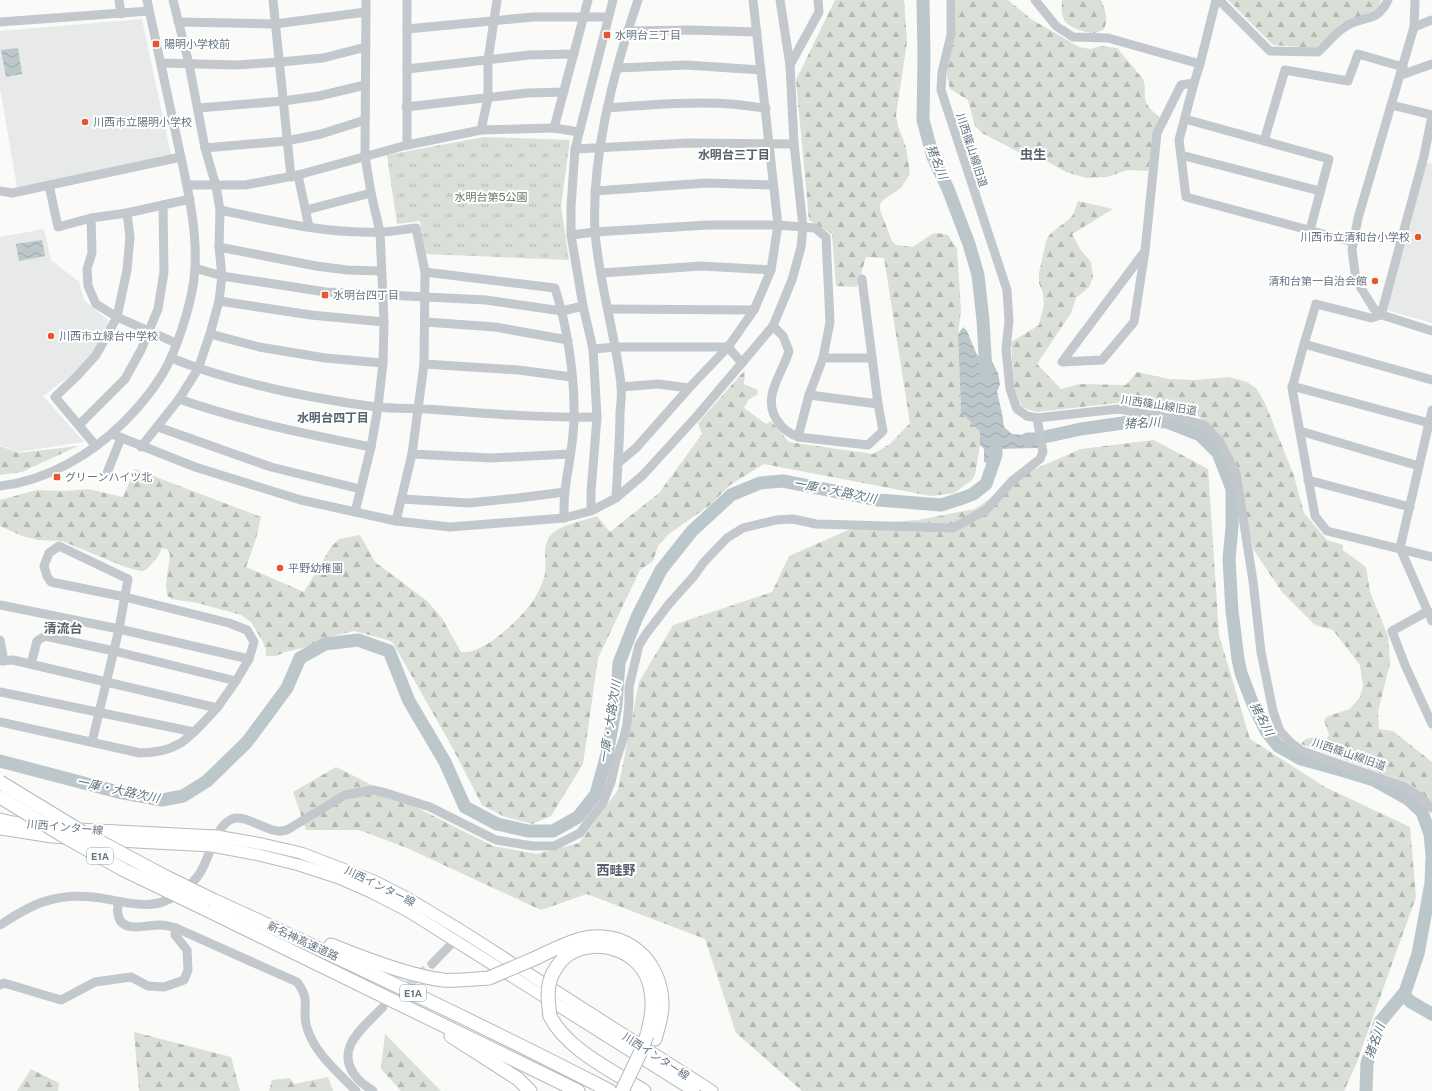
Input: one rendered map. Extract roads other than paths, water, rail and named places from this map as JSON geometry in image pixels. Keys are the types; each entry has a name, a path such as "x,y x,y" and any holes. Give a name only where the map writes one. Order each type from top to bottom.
{"highway":[{"name":"E1A","path":"0,782 82,832 210,901"},
{"name":"新名神高速道路","path":"0,797 62,835 124,870 210,901 344,960 455,1013 610,1091"},
{"name":"新名神高速道路","path":"210,901 402,1004 578,1091"},
{"path":"210,901 407,972 442,980 462,981 489,978 558,947 594,937 608,937 622,941 636,948 653,968 661,991 662,1003 662,1015 651,1037 630,1091"},
{"path":"622,1091 641,1051 651,1037 652,1016 650,985 644,971 633,958 620,950 604,946 588,947 569,954 560,962 553,972 547,992 550,1016 554,1026 565,1038 582,1052 644,1091"},
{"path":"402,1004 416,1018 453,1037 518,1079 530,1091"}],"main road":[{"name":"川西インター線","path":"0,819 27,824 262,844 295,852 341,868 374,881 409,899 462,930 712,1091"},
{"name":"川西インター線","path":"0,829 52,837 214,841 339,878 408,911 694,1091"}],"street":[{"path":"119,0 122,14"},
{"path":"0,486 29,480 55,471 96,446 112,434 137,409 160,377 171,358 181,332 190,301 195,268 195,242 190,199 147,0"},
{"path":"141,447 180,399 198,369 219,301 222,276 219,247 220,210 216,186 205,148 189,64 173,0"},
{"path":"273,0 280,62 286,141 294,176 306,210 309,227"},
{"path":"355,512 371,447 378,407 383,363 384,322 380,232 371,193 365,156 366,0"},
{"path":"407,0 407,145"},
{"path":"481,130 488,98 488,60 497,0"},
{"path":"554,128 588,0"},
{"path":"591,511 591,492 597,417 593,349 583,306 571,235 571,207 575,149 613,0"},
{"path":"616,498 621,386 616,347 601,272 595,232 595,191 607,108 627,30 638,0"},
{"path":"618,463 636,448 689,388 728,347 754,310 771,270 778,225 753,0"},
{"path":"112,434 141,447 195,467 294,498 396,521 450,527 564,518 591,511 616,498 643,476 742,363 772,326 792,280 801,247 803,227 794,144 790,64 780,0"},
{"path":"790,64 820,12 818,0"},
{"name":"川西篠山線旧道","path":"951,0 952,35 942,72 940,90 1007,290 1009,321 1006,349 1010,390 1017,408 1027,416 1038,421 1118,409 1184,418 1204,425 1219,440 1236,473 1253,581 1260,652 1273,711 1280,731 1290,742 1302,751 1405,787 1420,796 1432,808"},
{"path":"1035,0 1056,26 1073,37 1108,38 1200,64"},
{"path":"1216,0 1179,140 1186,197 1354,242"},
{"path":"1219,0 1270,51 1318,52 1346,26 1376,15 1384,9 1388,0"},
{"path":"1414,0 1414,27 1358,218 1352,250 1356,280 1374,309 1381,315 1432,330"},
{"path":"0,22 149,11"},
{"path":"178,22 275,24 366,12"},
{"path":"407,29 533,17 608,16"},
{"path":"1414,27 1432,20"},
{"path":"627,30 757,32"},
{"path":"161,63 236,65 280,62 323,58 366,47"},
{"path":"407,68 529,55 574,54"},
{"path":"1264,141 1285,70 1348,81 1358,54 1402,71 1432,64"},
{"path":"618,68 686,65 761,70"},
{"path":"1145,251 1062,362 1102,360 1134,322 1145,251 1158,133 1181,84 1194,83"},
{"path":"198,108 283,101 319,96 365,85"},
{"path":"406,107 528,93 564,92"},
{"path":"607,108 690,104 731,104 766,108"},
{"path":"1381,315 1428,157 1432,116 1391,105"},
{"path":"1185,119 1329,159 1310,230"},
{"path":"205,148 286,141 322,134 365,120"},
{"path":"187,185 245,185 294,176 407,145 481,130 554,128 579,132"},
{"path":"575,149 689,143 794,144"},
{"path":"1181,155 1320,191"},
{"path":"0,191 12,192 181,157"},
{"path":"595,191 706,183 773,185"},
{"path":"49,185 58,227 91,218 127,213 190,199"},
{"path":"306,210 371,193"},
{"path":"79,425 125,379 141,350 158,309 164,272 163,205"},
{"path":"220,210 287,224 338,231 380,232 416,228 425,272 424,364 412,454 396,521"},
{"path":"96,446 55,397 96,355 117,317 127,270 130,237 127,213"},
{"path":"91,218 92,253 87,269 88,286 96,304 117,317 176,343"},
{"path":"571,235 595,232 708,225 778,225 815,228 826,237 830,322 823,358 809,395 798,437"},
{"path":"219,247 323,267 347,270 381,271"},
{"path":"601,272 701,266 771,270"},
{"path":"195,268 222,276 326,292 486,300 562,311 583,306"},
{"path":"425,272 555,288 562,311 568,340 574,417 565,492 564,518"},
{"path":"772,326 783,336 789,351 772,393 771,407 775,417 783,428 789,433 798,437 868,445 883,431 878,404 862,279"},
{"path":"219,301 311,315 384,322"},
{"path":"1381,315 1371,318 1316,304 1292,386 1315,516 1327,531 1432,557"},
{"path":"608,309 754,310"},
{"path":"425,322 495,326 568,340"},
{"path":"210,334 259,347 325,358 383,363"},
{"path":"1304,344 1432,380"},
{"path":"593,349 616,347 728,347 742,363"},
{"path":"171,358 198,369 285,391 378,407 418,408 508,415 597,417"},
{"path":"823,358 872,358"},
{"path":"424,364 518,370 572,377"},
{"path":"621,386 658,384 689,388"},
{"path":"1292,386 1429,423"},
{"path":"809,395 878,404"},
{"path":"180,399 211,410 270,425 371,447"},
{"path":"1432,410 1400,548 1432,621"},
{"path":"0,925 34,905 53,898 69,896 94,897 118,902 146,904 165,902 194,882 201,872 214,841 224,824 232,819 243,819 278,831 287,830 345,795 373,790 430,807 496,840 533,846 554,846 580,833 603,803 611,782 616,760 624,737 629,703 629,687 640,645 646,634 704,562 727,538 743,528 776,520 792,519 816,524 953,528 986,510 1012,481 1040,459 1043,452 1038,421"},
{"path":"158,427 271,467 360,489"},
{"path":"1300,432 1419,466"},
{"path":"107,473 121,438"},
{"path":"412,454 491,458 570,454"},
{"path":"1308,480 1410,507"},
{"path":"402,499 469,503 565,492"},
{"path":"0,722 140,753 155,753 164,751 187,739 217,708 236,681 249,659 254,642 247,630 229,623 124,597 52,582 47,576 44,566 49,553 59,546 128,579 124,597 119,629 92,742"},
{"path":"0,605 119,629 249,659"},
{"path":"1428,611 1392,631 1405,665 1432,724"},
{"path":"31,664 37,641 45,636 114,651 236,681"},
{"path":"0,640 2,661 14,660 217,708"},
{"path":"0,692 194,732"},
{"path":"118,902 118,914 121,921 127,925 135,927 162,924 176,928 297,982 306,996 306,1027 312,1041 323,1057 356,1091"},
{"path":"0,985 4,983 60,1000 95,982 131,977 148,986 164,988 184,980 188,970 187,950 175,935 176,928"},
{"path":"432,964 456,940 462,930"},
{"path":"373,1091 358,1080 352,1071 348,1062 348,1051 350,1043 356,1035 383,1007"}],"water":[{"path":"18,48 22,74 6,77 1,50"},
{"path":"42,240 45,256 19,261 16,244"},
{"path":"963,327 967,331 977,355 980,356 988,354 998,373 1000,384 997,392 1004,427 1012,434 1036,436 1038,448 1001,449 1000,464 998,466 984,462 984,449 980,445 980,432 961,412 958,334"}],"waterway":[{"name":"猪名川","path":"923,0 923,120 933,157 948,189 969,244 978,275 983,320 986,372"},
{"name":"猪名川","path":"1027,439 1035,439 1081,429 1137,421 1167,422 1200,435 1218,453 1232,489 1232,527 1229,559 1232,611 1238,659 1241,673 1252,702 1266,731 1278,746 1301,759 1374,780 1408,799 1422,812 1430,834 1432,855"},
{"name":"一庫・大路次川","path":"0,761 118,792 162,800 183,796 207,781 247,742 287,688 300,658 325,644 358,640 389,651 409,701 445,762 465,807 497,824 528,831 553,831 578,817 596,794 607,754 616,705 619,663 637,617 661,570 692,531 731,495 760,483 783,481 879,500 941,505 973,494 986,484 996,455 996,449"},
{"name":"猪名川","path":"1366,1091 1367,1063 1380,1022 1405,992 1418,954 1431,883 1432,858"},
{"path":"1403,995 1411,1002 1432,1014"}],"tunnel":[{"path":"389,1002 432,964"}],"place":[{"name":"水明台三丁目","path":"607,35"},
{"name":"陽明小学校前","path":"156,44"},
{"name":"川西市立陽明小学校","path":"85,122"},
{"name":"川西市立清和台小学校","path":"1418,237"},
{"name":"清和台第一自治会館","path":"1375,281"},
{"name":"水明台四丁目","path":"325,295"},
{"name":"川西市立緑台中学校","path":"51,336"},
{"name":"グリーンハイツ北","path":"57,477"},
{"name":"平野幼稚園","path":"280,568"}],"district":[{"name":"虫生","path":"1033,154"},
{"name":"水明台三丁目","path":"734,155"},
{"name":"水明台四丁目","path":"333,418"},
{"name":"清流台","path":"63,628"},
{"name":"西畦野","path":"616,870"}],"park label":[{"name":"水明台第5公園","path":"491,197"}]}
